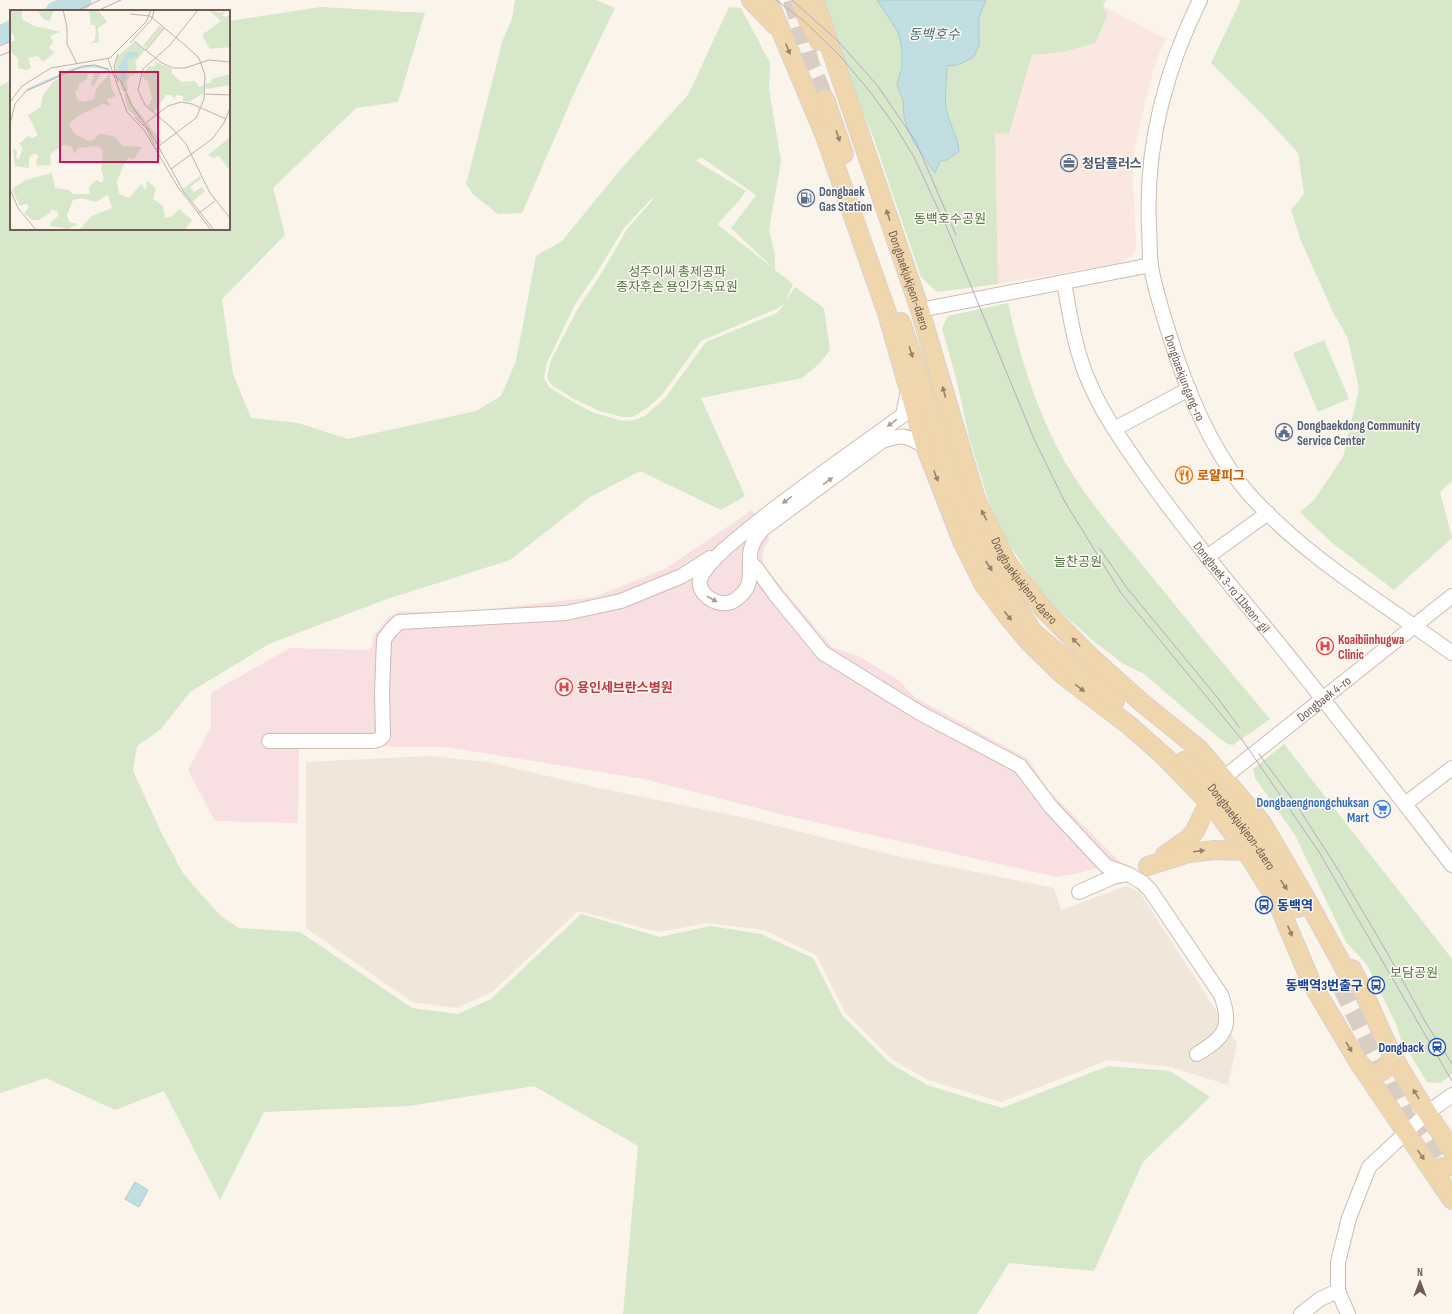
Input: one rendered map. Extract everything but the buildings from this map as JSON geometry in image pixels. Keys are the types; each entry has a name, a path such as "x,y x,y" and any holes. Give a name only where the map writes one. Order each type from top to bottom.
{"main road":[{"path":"751,0 781,32"},
{"path":"768,0 825,136 887,313 908,391 925,446 962,541 984,585 1030,643 1063,676 1130,726 1165,757 1211,805 1246,851 1276,900 1312,984 1359,1063 1447,1193"},
{"path":"800,0 807,18 845,89"},
{"path":"814,0 845,89"},
{"name":"Dongbaekjukjeon-daero","path":"825,100 933,418 955,491 985,559 1034,633 1211,786 1254,840 1347,986 1303,893 1262,823 1199,749 1140,701 1093,659 1044,610 1008,564 973,491 920,310 845,89"},
{"path":"955,491 962,541"},
{"path":"1030,643 1063,657"},
{"path":"1093,659 1146,694 1188,725 1232,771 1279,831 1363,990 1392,1054 1427,1113 1452,1150"},
{"path":"1148,866 1188,839 1195,831 1203,814 1211,805"},
{"path":"1148,866 1181,855 1203,850 1246,851"},
{"path":"1359,1063 1370,1074 1378,1074 1388,1067 1392,1054"},
{"path":"1447,1193 1438,1174 1443,1167 1452,1166"}],"street":[{"name":"Dongbaekjungang-ro","path":"1200,0 1179,47 1171,69 1161,106 1154,141 1148,199 1151,265 1171,339 1189,389 1214,440 1232,471 1247,491 1268,513 1327,565 1452,653"},
{"path":"920,310 1151,265"},
{"name":"Dongbaek 3-ro 11beon-gil","path":"1064,282 1081,362 1096,396 1114,428 1154,487 1206,557 1323,698 1452,864"},
{"path":"1114,428 1189,389"},
{"path":"269,741 372,741 378,740 383,736 382,692 384,638 399,622 566,613 621,600 682,576 726,547 774,509 903,415 908,391"},
{"path":"726,547 703,573 700,579 700,586 705,594 713,601 723,604 736,599 746,588 750,578 750,556 752,544 757,535 764,528 882,440 903,435 925,446"},
{"path":"1206,557 1268,513"},
{"path":"750,562 823,653 920,712 1020,766 1051,807 1106,866 1128,874 1143,883 1150,890 1221,995 1226,1008 1227,1023 1222,1034 1212,1045 1197,1054"},
{"path":"682,576 700,579"},
{"path":"746,588 766,589 775,594"},
{"name":"Dongbaek 4-ro","path":"1232,771 1452,596"},
{"path":"1405,804 1452,768"},
{"path":"1079,892 1113,877 1128,874 1148,866"},
{"path":"1348,1314 1338,1291 1338,1262 1349,1218 1369,1167 1427,1113 1452,1095"},
{"path":"1301,1314 1320,1299 1338,1291"}],"shaded area":[{"path":"1103,6 1166,39 1153,71 1132,162 1136,245 1134,253 1120,263 998,284 995,133 1009,134 1032,55 1063,52"},
{"name":"용인세브란스병원","path":"752,510 770,539 764,548 762,557 765,568 832,647 860,657 898,680 916,698 1028,759 1048,790 1121,863 1057,877 784,815 644,779 446,747 299,746 298,823 215,821 188,770 211,727 211,693 290,648 368,650 372,647 373,637 388,617 400,611 457,613 595,597 665,569"},
{"path":"430,756 488,762 594,787 741,817 892,855 1054,888 1061,910 1126,886 1139,891 1237,1043 1228,1085 1171,1067 1108,1060 1001,1102 928,1080 893,1060 845,1012 816,955 764,930 707,923 659,932 578,911 492,992 456,1008 412,1002 306,928 306,762"}],"green space":[{"path":"515,0 596,0 615,8 576,89 522,213 498,214 474,195 466,184 503,39 512,19"},
{"name":"동백호수공원","path":"818,0 1106,0 1103,6 1107,16 1095,43 1063,52 1032,55 1009,134 995,133 998,284 937,292 921,277 875,142"},
{"path":"1241,0 1452,0 1452,481 1440,492 1452,538 1394,590 1331,542 1300,512 1315,499 1343,457 1359,389 1348,339 1333,312 1301,241 1291,210 1304,194 1298,153 1265,117 1211,63"},
{"name":"성주이씨 총제공파 종자후손 용인가족묘원","path":"321,7 425,13 398,102 356,108 273,188 285,235 222,299 233,374 251,418 298,423 348,439 476,411 501,396 516,361 536,256 562,241 620,170 688,95 729,7 741,8 770,63 769,89 781,161 769,230 775,254 775,270 793,284 786,300 795,287 824,308 830,350 819,364 802,378 701,398 745,496 721,510 640,471 590,497 510,560 384,600 269,644 190,692 161,729 137,746 133,771 162,834 183,873 222,917 239,928 300,932 412,1008 458,1014 491,999 581,914 660,937 710,926 761,934 813,958 842,1015 890,1063 927,1085 1002,1108 1108,1066 1170,1071 1210,1097 1143,1162 1094,1271 1009,1263 977,1314 623,1314 638,1146 534,1086 409,1106 264,1112 220,1200 164,1091 115,1110 46,1078 0,1093 0,86 10,81 10,230 230,230 230,21","holes":["701,157 756,195 731,228 773,268 718,225 746,191 696,161","655,195 651,202 627,229 603,271 577,310 551,360 547,377 553,386 574,399 600,411 622,417 632,417 646,409 661,396 701,341 776,309 784,304 777,313 706,342 665,398 645,416 634,420 623,421 594,413 573,402 549,387 544,378 547,363 574,306 624,228"]},
{"name":"늘찬공원","path":"1008,303 1030,384 1046,424 1073,475 1111,526 1270,719 1233,745 1220,739 1144,674 1122,663 1049,602 1006,539 988,499 969,437 957,382 942,328 948,316"},
{"path":"1324,340 1349,399 1318,412 1293,353"},
{"name":"보담공원","path":"1284,744 1452,959 1452,1074 1441,1083 1427,1082 1401,1040 1397,1026 1367,965 1346,942 1295,835 1255,778 1253,769"}],"water":[{"name":"동백호수","path":"877,0 986,0 979,17 979,45 973,58 957,65 947,66 945,98 947,111 959,152 946,160 940,161 935,173 914,143 904,118 903,100 897,85 902,67 902,49 898,32"},
{"path":"135,1182 148,1190 139,1207 125,1199"}],"waterway":[{"path":"57,10 82,0"},
{"path":"0,35 10,30"}],"tunnel":[{"path":"792,0 811,65 825,99"},
{"path":"1341,987 1409,1123 1418,1136"},
{"path":"1417,1117 1452,1170"}],"tram line":[{"path":"78,10 100,0"},
{"path":"99,10 121,0"},
{"path":"776,0 804,21 841,57 871,93 895,126 914,157 948,230 1034,439 1065,502 1121,593 1243,741 1319,852 1452,1081"},
{"path":"792,0 838,41 877,85 916,142 956,235"},
{"path":"0,46 10,41"},
{"path":"0,56 10,51"},
{"path":"1100,549 1127,588 1217,697 1239,727"},
{"path":"1259,754 1296,804 1339,871 1426,1023 1452,1064"}],"place":[{"name":"청담플러스","path":"1069,163"},
{"name":"Dongbaek Gas Station","path":"806,198"},
{"name":"Dongbaekdong Community Service Center","path":"1284,432"},
{"name":"로얄피그","path":"1184,475"},
{"name":"Koaibiinhugwa Clinic","path":"1325,646"},
{"name":"용인세브란스병원","path":"564,687"},
{"name":"Dongbaengnongchuksan Mart","path":"1382,809"},
{"name":"동백역","path":"1264,905"},
{"name":"동백역3번출구","path":"1376,985"},
{"name":"Dongback","path":"1437,1047"}]}
